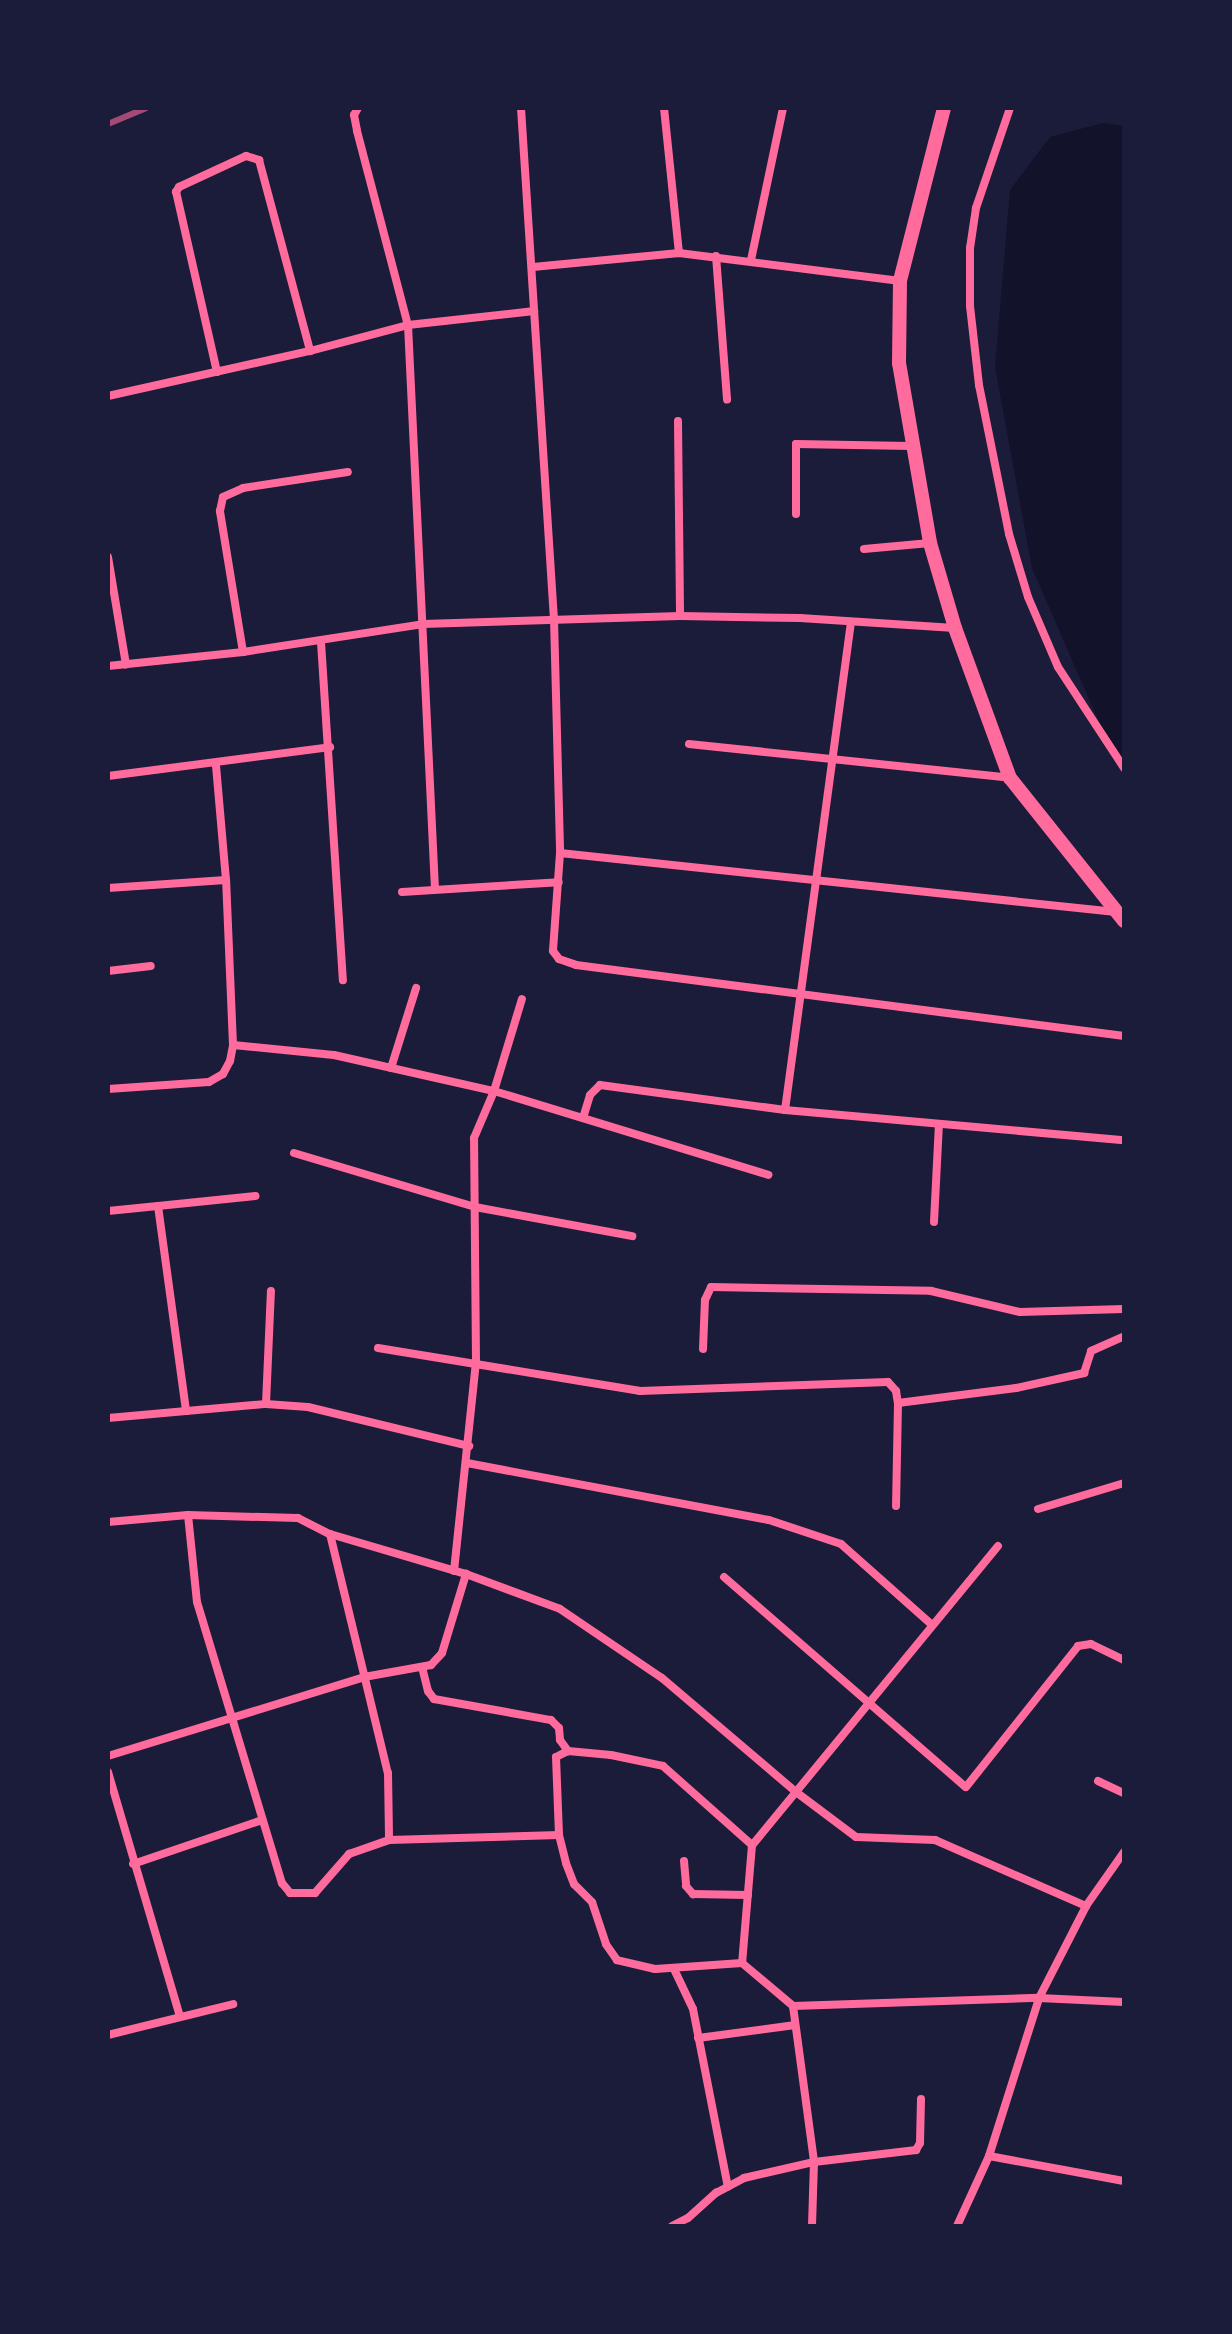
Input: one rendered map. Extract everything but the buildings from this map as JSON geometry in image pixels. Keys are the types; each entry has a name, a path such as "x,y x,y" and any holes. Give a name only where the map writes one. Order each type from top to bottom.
{"street":[{"path":"358,108 354,115 357,131 408,325 435,889"},
{"path":"521,108 554,619 560,853 553,951 559,959 576,965 1124,1036"},
{"path":"664,108 679,253"},
{"path":"751,260 783,108"},
{"path":"944,108 900,281 899,363 930,543 955,628 1010,778 1120,917"},
{"path":"1010,108 976,208 970,248 970,306 979,385 1009,534 1028,597 1058,667 1124,768"},
{"path":"217,372 176,192 179,187 246,156 259,160 310,351"},
{"path":"533,267 679,253 900,281"},
{"path":"716,256 727,400"},
{"path":"108,396 310,351 408,325 534,311"},
{"path":"678,421 680,616"},
{"path":"796,514 796,444 911,446"},
{"path":"243,652 220,511 223,497 243,488 348,472"},
{"path":"864,549 930,543"},
{"path":"108,557 126,664"},
{"path":"108,666 321,642 423,624 680,616 955,628"},
{"path":"785,1110 851,622"},
{"path":"321,642 343,980"},
{"path":"689,744 1010,778"},
{"path":"108,776 216,765 330,747"},
{"path":"108,1089 209,1082 223,1074 233,1045 226,880 216,765"},
{"path":"560,853 815,878 1120,917"},
{"path":"108,888 226,880"},
{"path":"402,892 559,882"},
{"path":"108,971 151,966"},
{"path":"391,1068 416,988"},
{"path":"454,1571 476,1362 474,1138 494,1091 522,999"},
{"path":"233,1045 334,1055 494,1091 768,1175"},
{"path":"583,1118 590,1095 600,1085 785,1110 1124,1140"},
{"path":"934,1222 939,1124"},
{"path":"294,1153 475,1207 632,1236"},
{"path":"108,1211 255,1196"},
{"path":"158,1206 186,1411"},
{"path":"703,1349 705,1300 711,1287 931,1291 1020,1312 1124,1309"},
{"path":"266,1404 271,1291"},
{"path":"898,1403 1016,1388 1084,1373 1091,1351 1124,1336"},
{"path":"378,1348 640,1391 882,1381 893,1385 898,1403 896,1506"},
{"path":"108,1418 266,1404 308,1407 469,1446"},
{"path":"467,1463 769,1520 841,1544 931,1624"},
{"path":"1038,1509 1124,1483"},
{"path":"188,1515 197,1602 229,1719 282,1883 290,1893 315,1893 349,1854 389,1840 559,1835"},
{"path":"108,1522 188,1515 298,1518 330,1534 466,1574 560,1609 662,1678 796,1792 856,1837 935,1840 1086,1906"},
{"path":"330,1534 388,1773 389,1840"},
{"path":"742,1963 752,1845 998,1546"},
{"path":"108,1756 364,1677 422,1667 440,1657 466,1574"},
{"path":"724,1577 872,1702 966,1787 1078,1646 1091,1644 1124,1660"},
{"path":"422,1667 428,1691 434,1699 556,1722 560,1740 568,1751"},
{"path":"752,1845 663,1766 611,1755 568,1751 556,1757 559,1835 574,1884 592,1902 606,1944 617,1960 640,1967 674,1969 742,1963 793,2006 1039,1998 1124,2002"},
{"path":"108,1772 180,2017"},
{"path":"1098,1781 1124,1793"},
{"path":"133,1864 262,1820"},
{"path":"957,2226 989,2156 1039,1998 1086,1906 1124,1852"},
{"path":"684,1861 686,1886 693,1894 748,1895"},
{"path":"674,1969 693,2009 728,2187"},
{"path":"108,2035 233,2004"},
{"path":"793,2006 814,2162 812,2226"},
{"path":"698,2038 795,2025"},
{"path":"672,2226 744,2178 814,2162 916,2150 920,2143 921,2099"},
{"path":"989,2156 1124,2181"}],"shaded area":[{"path":"1103,123 1124,126 1124,762 1106,738 1032,568 995,367 1010,190 1050,137"}],"railway":[{"path":"108,124 146,108"}]}
